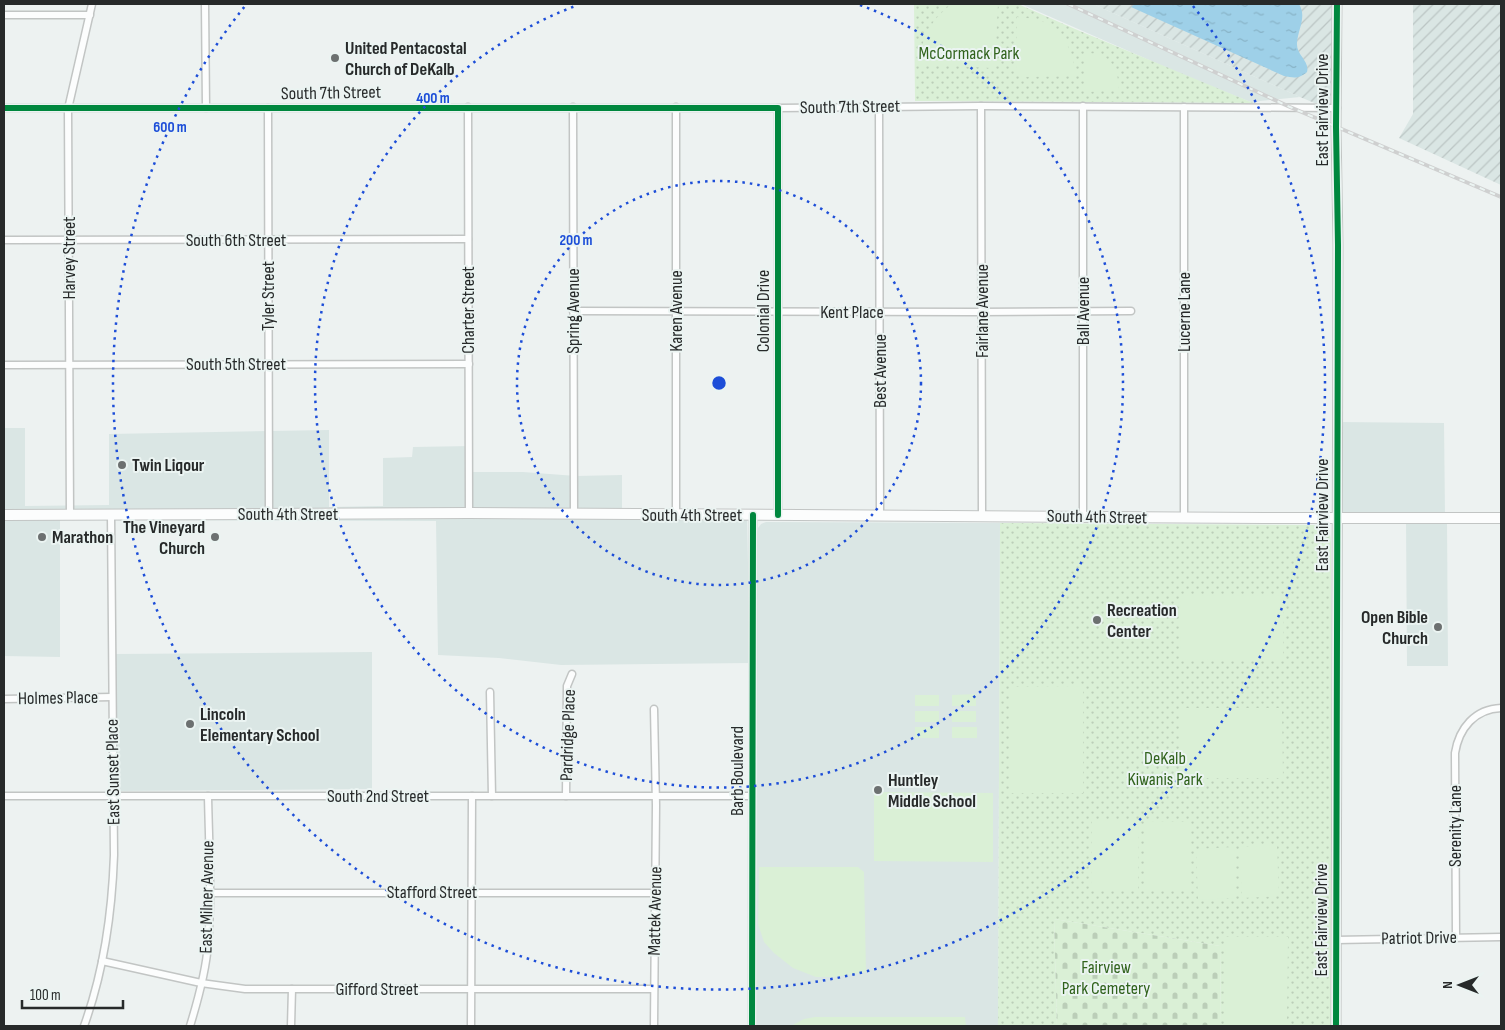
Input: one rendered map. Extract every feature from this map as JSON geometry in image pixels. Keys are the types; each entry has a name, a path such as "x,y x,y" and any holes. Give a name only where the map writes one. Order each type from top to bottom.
{"main road":[{"name":"South 4th Street","path":"4,515 469,513 1501,518"}],"street":[{"name":"Harvey Street","path":"70,515 68,109 92,4"},
{"path":"205,4 206,108"},
{"name":"East Fairview Drive","path":"1336,4 1338,273 1336,1026"},
{"path":"4,9 4,14 90,14"},
{"name":"Fairlane Avenue","path":"981,106 982,516"},
{"name":"South 7th Street","path":"4,108 1083,106 1337,108"},
{"name":"Ball Avenue","path":"1083,106 1083,516"},
{"name":"Charter Street","path":"468,107 469,513"},
{"name":"Spring Avenue","path":"573,107 574,514"},
{"name":"Karen Avenue","path":"676,107 676,515"},
{"name":"Best Avenue","path":"879,107 880,516"},
{"name":"Lucerne Lane","path":"1184,107 1184,517"},
{"name":"Tyler Street","path":"268,108 269,514"},
{"name":"Colonial Drive","path":"778,108 778,515"},
{"name":"South 6th Street","path":"4,240 468,239"},
{"name":"Kent Place","path":"573,310 778,312 1132,311"},
{"name":"South 5th Street","path":"4,364 469,364"},
{"name":"East Sunset Place","path":"84,1026 107,939 113,888 111,515"},
{"name":"Barb Boulevard","path":"752,1026 753,515"},
{"name":"Pardridge Place","path":"566,796 566,686 572,674"},
{"path":"490,692 492,796"},
{"name":"Holmes Place","path":"4,699 112,697"},
{"name":"Serenity Lane","path":"1456,937 1455,753 1460,734 1471,720 1485,711 1501,708"},
{"name":"Mattek Avenue","path":"654,709 656,796 654,1026"},
{"name":"South 2nd Street","path":"4,796 752,796"},
{"name":"East Milner Avenue","path":"190,1026 208,946 210,893 208,796"},
{"path":"471,1026 472,796"},
{"name":"Stafford Street","path":"210,893 655,893"},
{"name":"Patriot Drive","path":"1336,940 1501,937"},
{"name":"Gifford Street","path":"102,961 201,983 245,989 654,989"},
{"path":"291,1026 292,989"}],"shaded area":[{"path":"1021,4 1093,4 1300,97 1253,103 1188,77"},
{"path":"1093,4 1341,4 1341,114 1300,97"},
{"path":"1413,4 1501,4 1501,185 1399,138 1413,114"},
{"path":"1339,422 1444,423 1445,514 1340,514"},
{"path":"4,428 25,428 25,506 109,505 109,434 329,430 329,507 383,506 383,458 412,457 413,447 472,446 472,472 523,472 576,476 622,475 622,512 747,513 750,663 561,665 499,658 438,655 436,521 60,520 60,657 4,656"},
{"path":"1406,520 1447,521 1448,666 1407,666"},
{"name":"Huntley Middle School","path":"766,522 1000,523 998,1026 757,1026 757,532 761,524"},
{"path":"372,652 372,789 117,791 115,654"}],"green space":[{"name":"McCormack Park","path":"914,4 1018,4 1253,103 915,101"},
{"path":"952,4 998,4 995,63 991,68 919,64 922,46 928,30 938,16"},
{"path":"1017,17 1036,19 1054,28 1060,34 1069,49 1075,66 1076,76 1020,77 1016,72"},
{"path":"1085,53 1101,55 1111,62 1117,74 1119,90 1087,92 1085,90"},
{"name":"DeKalb Kiwanis Park","path":"1000,523 1322,525 1329,529 1331,543 1331,1026 1221,1026 1220,946 1054,919 1057,1026 998,1026"},
{"path":"1181,595 1284,596 1283,661 1180,659"},
{"path":"1083,686 1083,793 1011,793 1011,687"},
{"path":"976,694 976,706 952,706 952,695"},
{"path":"915,695 939,695 939,706 915,706"},
{"path":"1181,708 1282,708 1283,778 1181,778"},
{"path":"915,711 939,711 939,722 915,722"},
{"path":"952,711 976,711 976,722 952,722"},
{"path":"915,727 939,727 939,738 915,738"},
{"path":"952,727 977,727 977,738 952,738"},
{"path":"874,792 993,793 993,862 874,861"},
{"path":"1092,820 1139,821 1138,891 1091,891"},
{"path":"1145,821 1191,822 1190,891 1144,891"},
{"path":"1277,845 1279,896 1242,898 1239,847"},
{"path":"1234,847 1236,898 1198,900 1196,849"},
{"path":"759,867 858,867 864,872 866,972 835,977 816,977 793,968 774,953 764,942 758,924"},
{"name":"Fairview Park Cemetery","path":"1054,919 1220,946 1221,1026 1057,1026"},
{"path":"1226,937 1288,937 1287,1026 1225,1026"},
{"path":"815,1017 965,1017 966,1026 791,1026 804,1019"}],"water":[{"path":"1135,4 1299,4 1302,18 1297,47 1307,65 1307,72 1296,77 1284,76 1131,7"}],"railway":[{"path":"1068,4 1290,107 1501,197"}],"cycle path":[{"path":"1336,1026 1337,4"},
{"path":"4,108 778,108 778,515"},
{"path":"752,1026 753,515"}],"place":[{"name":"United Pentacostal Church of DeKalb","path":"335,58"},
{"name":"Twin Liqour","path":"122,465"},
{"name":"Marathon","path":"42,537"},
{"name":"The Vineyard Church","path":"215,537"},
{"name":"Recreation Center","path":"1097,620"},
{"name":"Open Bible Church","path":"1438,627"},
{"name":"Lincoln Elementary School","path":"190,724"},
{"name":"Huntley Middle School","path":"878,790"}]}
